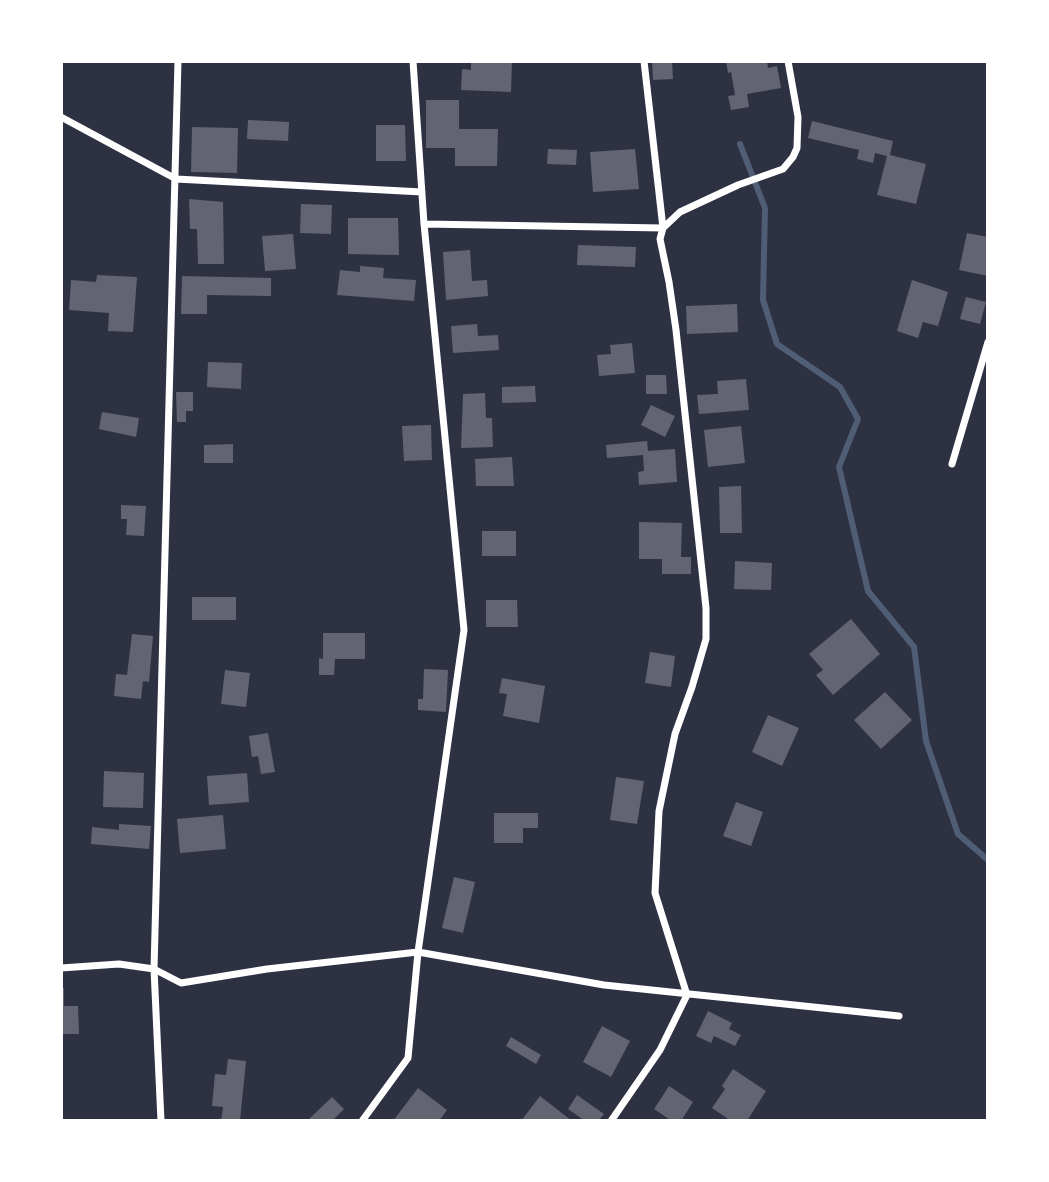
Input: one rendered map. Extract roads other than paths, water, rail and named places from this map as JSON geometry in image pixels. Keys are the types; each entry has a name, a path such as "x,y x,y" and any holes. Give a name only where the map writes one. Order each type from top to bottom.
{"street":[{"path":"161,1121 154,970 178,61"},
{"path":"362,1121 408,1058 418,952 464,630 424,224 413,61"},
{"path":"611,1121 660,1050 687,995 655,893 659,811 676,734 706,639 706,608 676,330 660,239 663,228 644,61"},
{"path":"424,224 663,228 680,212 738,185 783,169 793,157 797,148 798,117 788,61"},
{"path":"61,117 176,179 422,192"},
{"path":"61,123 72,124"},
{"path":"952,464 988,342"},
{"path":"61,968 119,964 154,970 181,983 267,969 418,952 591,983 899,1016"}],"waterway":[{"path":"740,144 765,208 763,300 777,344 840,387 858,419 839,467 868,591 914,647 926,741 958,834 988,860"}]}
